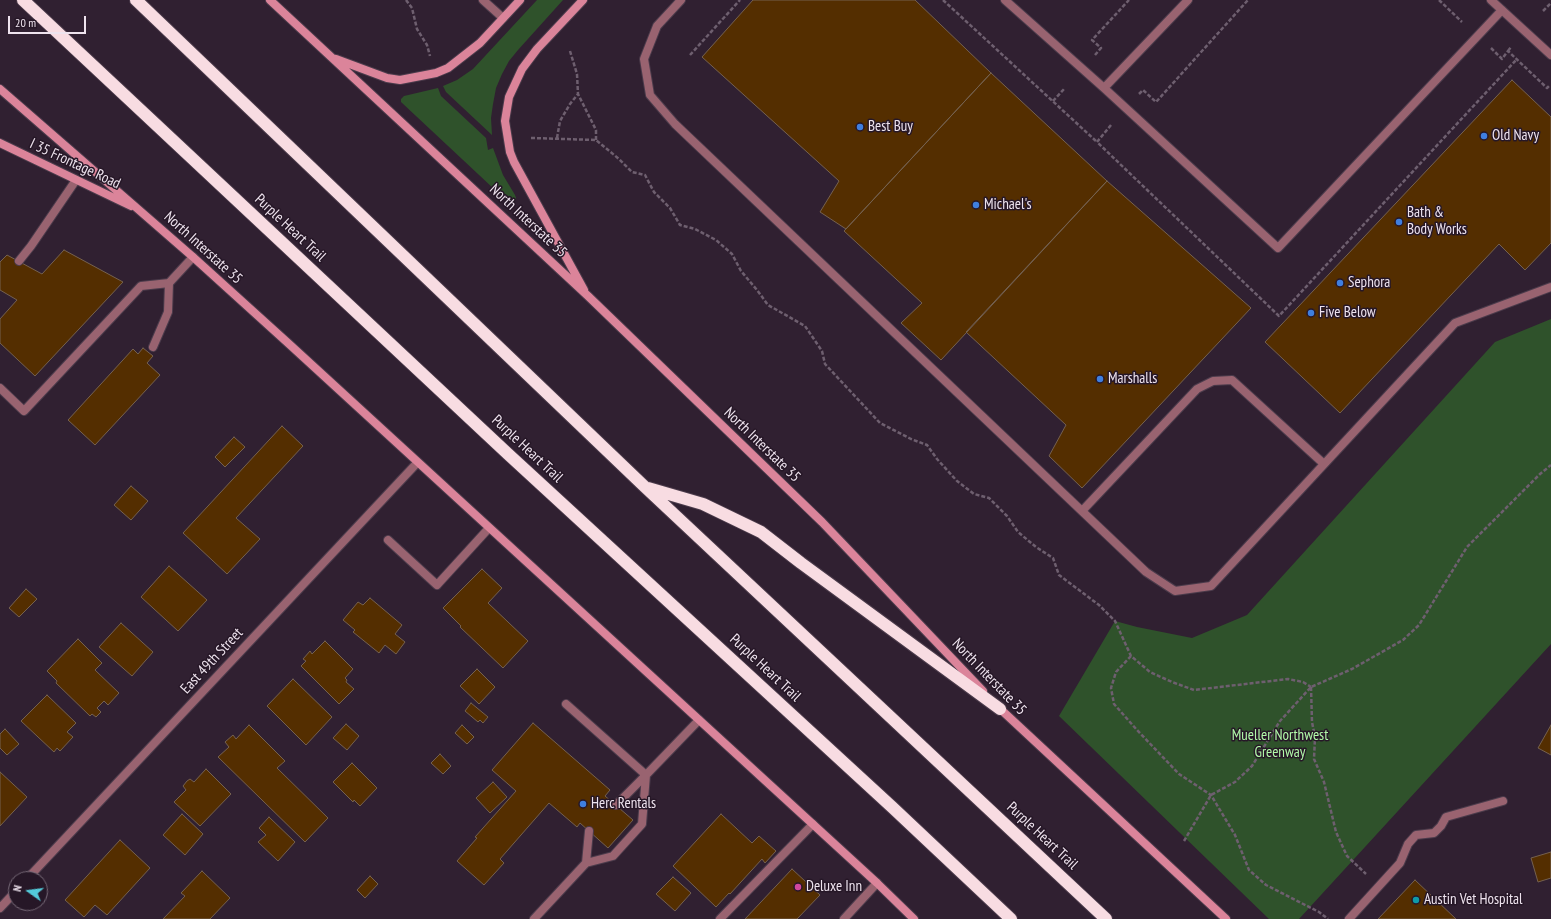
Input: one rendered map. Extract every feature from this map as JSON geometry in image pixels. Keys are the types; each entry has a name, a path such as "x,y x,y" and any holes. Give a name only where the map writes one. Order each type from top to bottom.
{"highway":[{"name":"Purple Heart Trail","path":"23,0 514,460 892,807 1011,919"},
{"name":"Purple Heart Trail","path":"136,0 645,487 1106,919"},
{"path":"645,487 703,504 761,532 1000,709"}],"main road":[{"name":"North Interstate 35","path":"270,0 588,296 822,522 1000,709 1226,919"},
{"path":"332,58 386,78 400,80 415,78 448,68 480,43 520,0"},
{"path":"583,0 537,49 522,68 509,97 505,121 510,152 514,162 588,296"},
{"name":"North Interstate 35","path":"0,89 139,209 192,257 813,824 914,919"},
{"name":"I 35 Frontage Road","path":"0,143 139,209"}],"street":[{"path":"483,0 503,18"},
{"path":"681,0 657,26 644,59 650,95 680,129 1146,572 1175,590 1211,586 1455,323 1551,287"},
{"path":"1005,0 1104,88 1278,248 1502,10"},
{"path":"1104,88 1188,0"},
{"path":"1491,0 1549,50"},
{"path":"19,261 76,180"},
{"path":"0,388 24,411 141,286 169,282 192,257"},
{"path":"153,347 168,312 169,282"},
{"path":"1082,511 1198,389 1213,381 1232,380 1324,464"},
{"name":"East 49th Street","path":"35,871 418,463"},
{"path":"388,540 437,585 489,528"},
{"path":"566,704 646,775"},
{"path":"616,805 699,720"},
{"path":"534,919 586,863 613,856 642,824 646,775"},
{"path":"1349,919 1400,863 1408,844 1416,835 1434,833 1446,817 1503,801"},
{"path":"720,919 813,824"},
{"path":"586,863 589,831"},
{"path":"844,919 877,883"},
{"path":"0,908 8,900"}],"path":[{"path":"406,0 412,8 418,29 427,45 431,60"},
{"path":"690,55 740,0"},
{"path":"942,0 1097,142"},
{"path":"1095,55 1101,48 1092,40 1128,0"},
{"path":"1139,94 1143,90 1156,102 1248,0"},
{"path":"1439,0 1462,22"},
{"path":"1543,11 1551,3 1548,0"},
{"path":"1490,48 1502,59 1512,47"},
{"path":"570,51 577,74 578,94 596,130 596,140"},
{"path":"1508,51 1547,88 1550,85"},
{"path":"1053,101 1065,88"},
{"path":"557,138 560,121 578,94"},
{"path":"531,138 596,140 632,172 645,175 654,192 670,208 680,225 695,229 716,240 732,254 741,271 768,305 804,326 822,351 825,364 880,424 911,439 927,444 937,459 956,481 974,494 989,498 1007,516 1018,532 1036,547 1053,558 1059,575 1100,605 1115,621 1131,656 1150,672 1194,690 1288,679 1303,682 1311,687"},
{"path":"1184,841 1210,796 1235,782 1252,766 1280,721 1311,687 1352,669 1403,640 1419,625 1467,547 1540,474 1551,465"},
{"path":"1131,656 1116,672 1111,688 1114,704 1179,774 1210,796 1235,835 1249,870 1266,885 1319,912 1328,919"},
{"path":"1311,687 1312,722 1315,736 1314,759 1324,782 1336,832 1347,856 1379,886"}],"green space":[{"path":"537,0 563,0 518,50 509,61 502,74 496,88 493,104 491,118 492,135 446,92 443,86 457,80 473,69"},
{"path":"438,88 441,96 486,138 488,150 493,148 503,175 515,195 516,198 514,203 509,203 401,102 401,99 404,96"},
{"name":"Mueller Northwest Greenway","path":"1551,319 1551,644 1299,919 1269,919 1059,716 1115,621 1192,638 1247,615 1495,342"}],"building":[{"name":"Best Buy","path":"753,0 915,0 991,73 846,229 820,212 839,181 702,57"},
{"name":"Michael's","path":"991,73 1107,181 941,360 901,323 922,303 844,231"},
{"path":"1512,80 1551,117 1551,243 1525,270 1499,244 1340,413 1265,342"},
{"name":"Marshalls","path":"1107,181 1251,308 1082,488 1049,456 1066,425 966,332"},
{"path":"64,250 123,282 35,376 0,343 0,319 17,300 0,290 0,262 7,255 42,274"},
{"path":"143,348 153,356 147,363 160,375 95,445 68,420 133,349 138,354"},
{"path":"282,426 303,446 236,518 260,539 227,574 183,533"},
{"path":"234,437 245,447 225,467 215,457"},
{"path":"131,486 148,501 131,520 114,505"},
{"path":"169,566 207,600 178,631 141,597"},
{"path":"482,569 502,588 488,603 528,641 503,668 460,627 461,626 443,608"},
{"path":"26,589 37,599 19,617 9,608"},
{"path":"370,598 402,625 395,634 405,642 396,654 385,645 379,653 353,632 355,630 343,620 358,602 363,605"},
{"path":"121,623 153,652 132,676 99,647"},
{"path":"78,639 102,663 95,670 119,693 108,705 104,701 97,708 101,712 96,717 92,714 90,716 56,683 57,681 47,671"},
{"path":"325,641 353,669 345,678 347,680 346,682 354,689 339,704 301,666 306,661 303,659 310,651 312,654"},
{"path":"477,669 495,687 479,704 460,686"},
{"path":"293,679 332,717 306,745 267,706"},
{"path":"47,695 76,723 67,732 73,737 60,751 57,748 54,752 21,721"},
{"path":"471,703 488,717 483,723 480,720 478,722 465,711"},
{"name":"Herc Rentals","path":"533,723 610,790 605,796 633,820 608,848 580,823 577,827 549,803 500,859 504,863 484,885 457,861 477,838 475,837 516,791 492,770"},
{"path":"346,724 359,736 347,750 333,738"},
{"path":"249,725 285,761 277,768 328,818 305,842 218,757 229,747 225,742 233,735 236,739"},
{"path":"462,725 474,737 467,744 455,733"},
{"path":"1551,725 1551,755 1538,748"},
{"path":"5,729 19,744 7,755 0,748 0,734"},
{"path":"440,754 451,766 443,774 431,763"},
{"path":"352,763 377,788 360,806 354,800 353,802 333,782"},
{"path":"206,769 231,794 200,826 174,802 186,790 183,786 187,781 190,779 194,782"},
{"path":"0,772 27,797 0,826"},
{"path":"493,782 507,797 490,813 476,798"},
{"path":"182,814 203,834 185,855 163,835"},
{"path":"721,814 752,843 759,836 776,851 765,863 762,859 716,907 673,866"},
{"path":"269,817 295,842 278,861 258,842 266,835 259,828"},
{"path":"120,840 150,868 107,915 95,905 84,917 65,900"},
{"path":"1551,852 1551,878 1538,882 1531,858"},
{"path":"792,869 820,895 797,919 745,919"},
{"path":"202,871 230,898 210,919 163,919 185,896 181,893"},
{"path":"370,876 378,884 365,898 357,890"},
{"path":"673,877 691,893 675,911 656,894"},
{"name":"Austin Vet Hospital","path":"1415,880 1456,919 1378,919"}],"place":[{"name":"Best Buy","path":"860,127"},
{"name":"Old Navy","path":"1484,136"},
{"name":"Michael's","path":"976,205"},
{"name":"Bath & Body Works","path":"1399,222"},
{"name":"Sephora","path":"1340,283"},
{"name":"Five Below","path":"1311,313"},
{"name":"Marshalls","path":"1100,379"},
{"name":"Herc Rentals","path":"583,804"},
{"name":"Deluxe Inn","path":"798,887"},
{"name":"Austin Vet Hospital","path":"1416,900"}]}
